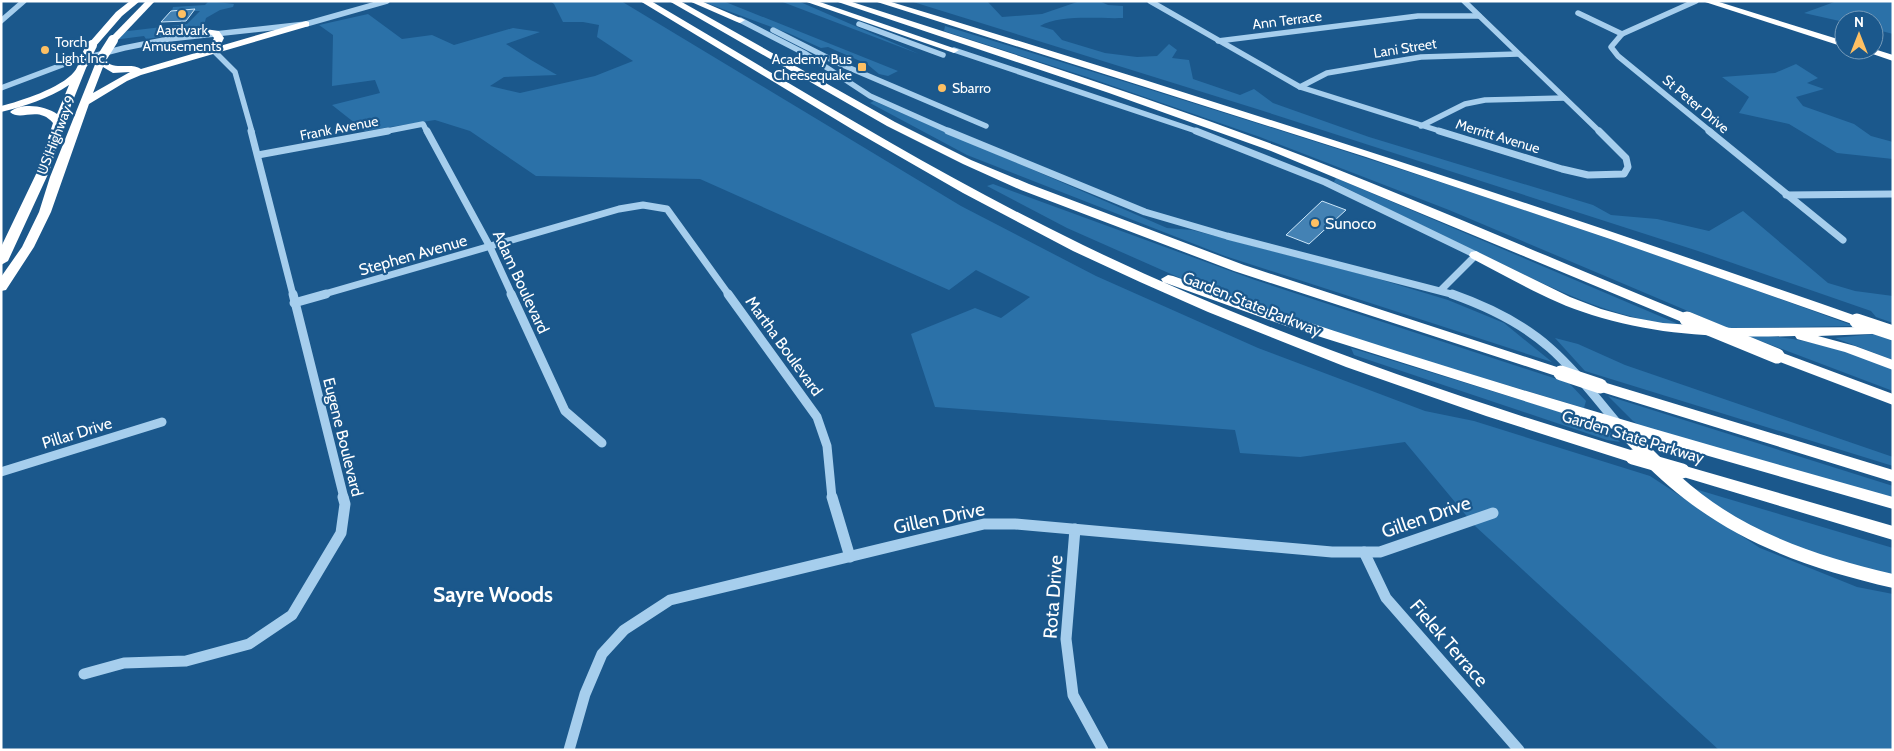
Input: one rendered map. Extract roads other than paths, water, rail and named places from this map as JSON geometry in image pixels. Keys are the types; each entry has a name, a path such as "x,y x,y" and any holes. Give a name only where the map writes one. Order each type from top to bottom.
{"highway":[{"name":"US Highway 9","path":"1,261 43,172 59,123 92,45 109,24 136,1"},
{"name":"US Highway 9","path":"1,287 28,247 45,212 101,60 113,40 152,1"},
{"name":"Garden State Parkway","path":"644,1 1003,210 1081,250 1238,320 1413,386 1518,422 1893,532"},
{"name":"Garden State Parkway","path":"673,1 891,124 967,162 1025,187 1239,268 1600,386 1893,476"},
{"path":"693,1 740,20"},
{"path":"803,1 859,24"},
{"path":"808,1 954,50"},
{"path":"839,1 1095,85 1251,140 1402,200 1777,356 1893,400"},
{"path":"878,1 1103,70 1453,182 1893,333"},
{"path":"1706,1 1834,41"},
{"path":"1723,1 1834,35"},
{"path":"85,102 133,74 288,23"},
{"path":"101,60 113,70 130,70 306,24"},
{"path":"200,51 207,42 208,33 219,38 214,48"},
{"path":"1,109 50,93 65,84 82,67"},
{"path":"1,114 45,110 53,114 59,123"},
{"path":"920,163 968,182 1025,213 1119,259 1200,292 1294,324 1617,423 1893,503"},
{"path":"1476,255 1570,301 1618,318 1651,325 1690,330 1893,330"},
{"path":"1768,331 1826,342 1893,365"},
{"path":"1617,423 1658,467 1683,490 1729,522 1791,552 1854,572 1893,581"}],"street":[{"path":"1,21 24,1"},
{"path":"1,82 61,59 98,48 146,39 269,29 306,24 388,1"},
{"name":"Merritt Avenue","path":"1150,1 1300,87 1420,126 1588,175 1624,174 1628,167 1626,158 1464,1"},
{"path":"1578,13 1622,34 1696,1"},
{"path":"1,88 70,62 98,54 168,39 288,23 371,6"},
{"name":"Ann Terrace","path":"1218,41 1418,16 1479,16"},
{"path":"740,20 782,33 835,61 986,126"},
{"path":"740,20 795,46 852,86 870,96 1003,154 1139,210 1234,238 1441,290 1498,313 1538,338 1574,372 1617,423"},
{"path":"859,24 943,55"},
{"name":"St Peter Drive","path":"1622,34 1611,47 1618,56 1843,240"},
{"name":"Eugene Boulevard","path":"84,674 124,663 186,661 248,644 292,614 341,533 345,504 258,155 235,72 214,48"},
{"path":"954,50 1085,92 1271,159 1355,195 1476,255 1441,290"},
{"name":"Lani Street","path":"1300,87 1327,73 1421,56 1518,54"},
{"path":"1420,126 1464,104 1485,100 1564,98"},
{"name":"Frank Avenue","path":"258,155 423,124"},
{"name":"Adam Boulevard","path":"423,124 490,247 565,411 602,443"},
{"path":"1786,195 1893,194"},
{"name":"Martha Boulevard","path":"625,208 639,204 653,204 667,209 817,417 827,446 832,505 850,557"},
{"name":"Stephen Avenue","path":"294,303 625,208"},
{"name":"Pillar Drive","path":"1,472 162,422"},
{"name":"Gillen Drive","path":"569,750 592,672 611,642 642,616 670,600 984,524 1015,524 1332,552 1380,552 1493,513"},
{"name":"Rota Drive","path":"1075,529 1066,639 1074,696 1103,750"},
{"name":"Fielek Terrace","path":"1364,552 1386,598 1519,750"}],"place":[{"name":"Aardvark Amusements","path":"182,14"},
{"name":"Torch Light Inc.","path":"45,50"},
{"name":"Academy Bus Cheesequake","path":"862,67"},
{"name":"Sbarro","path":"942,88"},
{"name":"Sunoco","path":"1315,223"}],"district":[{"name":"Sayre Woods","path":"493,594"}]}
